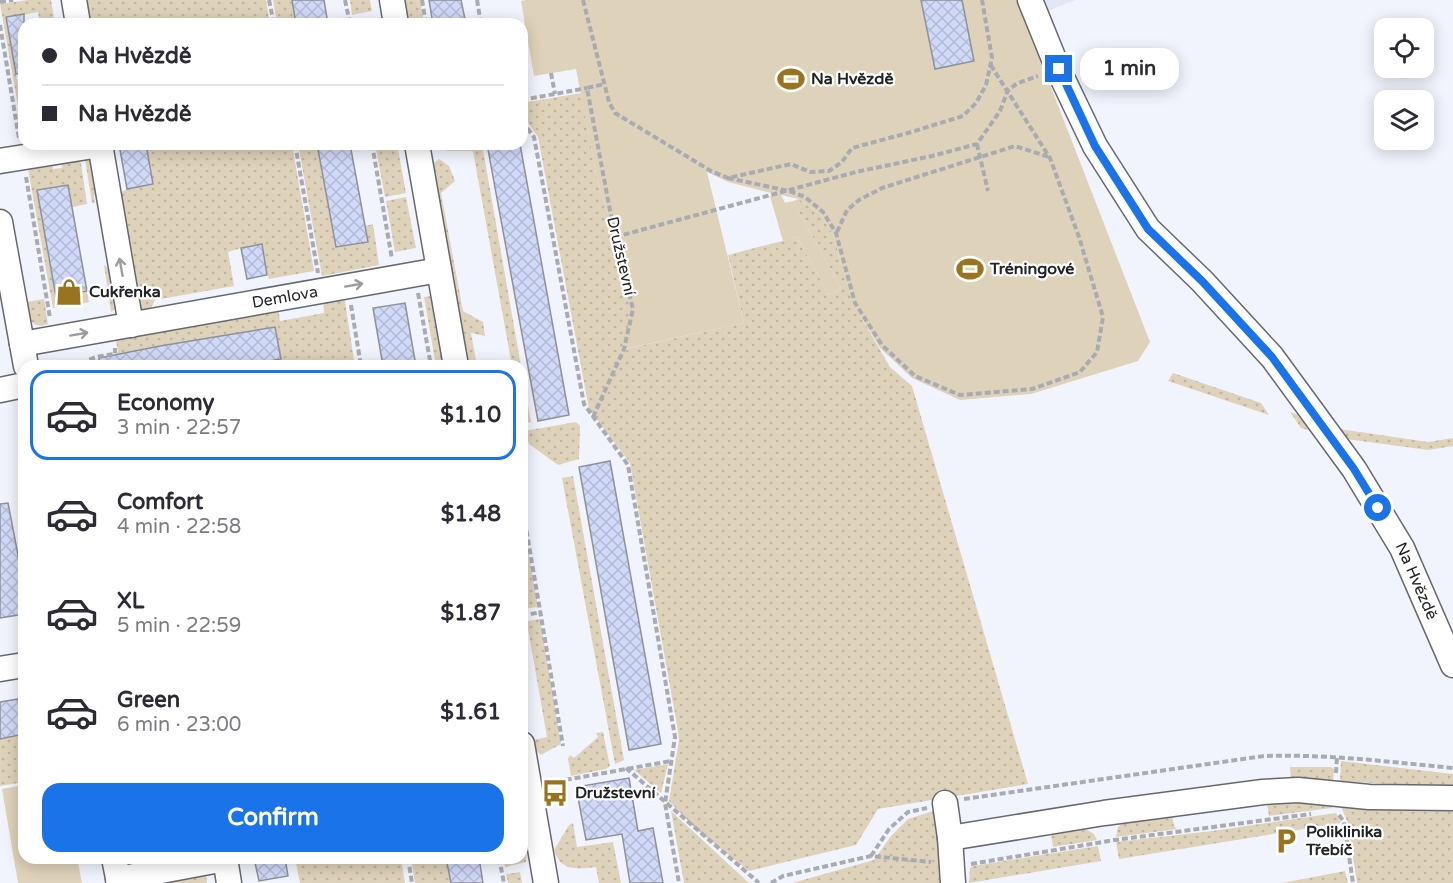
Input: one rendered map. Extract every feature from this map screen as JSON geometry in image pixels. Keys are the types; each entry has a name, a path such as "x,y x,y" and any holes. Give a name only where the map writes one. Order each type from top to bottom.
{"street":[{"path":"74,0 77,18"},
{"path":"392,0 395,18"},
{"name":"Na Hvězdě","path":"1030,0 1095,146 1148,229 1202,281 1272,357 1354,469 1402,548 1453,665"},
{"path":"11,159 64,150"},
{"path":"101,150 130,325"},
{"path":"418,150 455,360"},
{"name":"Demlova","path":"0,222 6,294 24,355 53,339 439,270"},
{"path":"0,390 18,386"},
{"path":"0,669 18,666"},
{"path":"950,838 1104,813 1263,792 1298,790 1369,796 1453,798"},
{"path":"528,799 546,883"},
{"path":"945,803 953,874"},
{"path":"117,873 182,864"},
{"path":"226,864 229,883"}],"path":[{"path":"0,2 13,0"},
{"path":"269,0 273,18"},
{"path":"345,0 349,18"},
{"path":"422,0 425,18"},
{"path":"477,0 480,18"},
{"path":"583,0 609,102 615,113 711,171 728,178 789,191 805,197 823,212 836,233 855,303 882,345 915,376 960,395 1032,389 1080,372 1097,352 1103,317 1079,237 1050,158 990,64"},
{"path":"728,178 791,164 810,172 829,171 842,162 852,148 963,116 976,103 986,85 992,58 982,0"},
{"path":"0,25 11,159 53,339"},
{"path":"615,237 856,172 977,144 1000,111 1008,90 1018,83 1059,69"},
{"path":"551,73 555,94"},
{"path":"528,99 604,84"},
{"name":"Družstevní","path":"587,88 615,237 633,309 624,349 592,418"},
{"path":"528,129 534,137 584,404 628,465 675,737 665,802 679,883"},
{"path":"977,144 988,190"},
{"path":"836,233 847,210 859,200 882,188 1015,146 1050,158"},
{"path":"296,150 322,291"},
{"path":"374,150 405,276 429,360"},
{"path":"348,286 360,360"},
{"path":"528,538 563,746"},
{"path":"528,615 541,612"},
{"path":"871,856 889,829 908,812 945,803 1264,756 1336,757 1453,768"},
{"path":"1336,757 1335,810 1344,822 1353,883"},
{"path":"528,799 626,768 671,761"},
{"path":"626,768 759,883"},
{"path":"771,883 783,876 871,856 953,874 966,865 1115,840 1312,813"},
{"path":"409,864 412,883"},
{"path":"500,864 504,883"}],"shaded area":[{"path":"51,0 54,18 39,18 38,12 6,18 18,85 18,105 0,4"},
{"path":"79,0 266,0 269,18 83,18"},
{"path":"273,0 292,0 295,18 276,18"},
{"path":"350,0 370,0 372,11 352,15"},
{"path":"399,0 420,0 423,18 403,18"},
{"name":"Na Hvězdě","path":"1017,0 1150,342 1138,361 1031,394 960,400 912,378 880,348 853,303 833,234 821,215 799,199 781,195 785,203 793,201 841,288 829,295 797,237 783,241 770,196 775,194 728,182 707,172 744,323 624,349 632,309 615,237 597,179 576,69 534,76 528,41 528,18 524,18 521,1"},
{"path":"1044,0 1075,0 1048,11"},
{"path":"581,93 597,179 615,237 633,309 625,349 744,323 728,255 797,237 829,295 841,288 793,201 799,199 821,215 833,234 853,303 890,367 912,386 1028,784 878,809 856,845 749,871 697,830 669,801 679,740 678,731 630,463 589,409 538,137 528,123 528,102"},
{"path":"147,150 293,150 314,271 269,279 266,268 241,248 228,252 234,286 155,300 148,315 136,308 120,193 127,189 153,184"},
{"path":"299,150 318,150 336,247 368,242 365,226 373,224 379,265 322,276"},
{"path":"376,150 398,150 406,193 385,197"},
{"path":"483,150 520,360 511,360 473,151 446,151"},
{"path":"84,153 92,155 104,201 94,195 95,203 92,203"},
{"path":"77,159 81,163 87,204 72,207 68,185 37,191 56,297 87,291 89,302 53,308 28,169 52,164 53,169 62,168 61,162"},
{"path":"439,159 449,166 455,181 441,193 463,311 483,322 485,336 471,333 476,360 464,360 431,165"},
{"path":"406,197 416,248 395,252 386,201"},
{"path":"104,265 116,274 118,307 111,312"},
{"path":"344,295 354,360 271,360 281,358 275,327 160,346 132,360 95,360 116,356 118,351 115,336 278,307 280,321 324,313 323,300"},
{"path":"432,296 444,360 435,360 424,297"},
{"path":"44,299 48,324 34,324 29,317 26,302"},
{"path":"1173,373 1261,403 1269,415 1168,381"},
{"path":"528,405 531,422 528,423"},
{"path":"1290,412 1333,428 1428,442 1453,438 1453,446 1428,450 1339,438 1301,428"},
{"path":"576,422 580,426 579,459 558,465 529,444 528,430"},
{"path":"573,476 624,760 615,764 562,478"},
{"path":"528,551 538,607 528,608"},
{"path":"540,619 561,744 541,755 534,748 533,740 547,737 528,621"},
{"path":"603,732 610,766 606,769 571,776 568,759 570,755 574,758 598,737 596,733"},
{"path":"18,735 18,783 0,786 0,739"},
{"path":"1341,761 1453,774 1453,788 1340,781"},
{"path":"668,764 661,793 634,770"},
{"path":"1290,767 1331,767 1334,769 1333,781 1291,780"},
{"path":"18,786 18,864 78,864 82,883 18,883 2,789"},
{"path":"1332,802 1332,808 1269,816 1267,803"},
{"path":"1339,802 1453,809 1453,883 1357,883 1348,823"},
{"path":"936,810 943,883 792,883 874,860 891,836 908,819"},
{"path":"671,811 749,883 684,883"},
{"path":"1336,813 1341,823 1119,859 1116,842 1212,831"},
{"path":"1172,815 1174,826 1177,829 1116,837 1118,827 1124,822"},
{"path":"573,823 577,847 613,842 621,883 599,883 596,867 570,868 557,857 554,850 569,825"},
{"path":"1084,828 1094,834 1097,840 1053,847 1051,834"},
{"path":"1098,846 1101,861 969,883 970,868 973,866"},
{"path":"296,864 402,864 405,883 300,883"},
{"path":"412,864 447,864 451,883 415,883"},
{"path":"1345,871 1348,883 1282,883"},
{"path":"520,872 522,883 508,883 506,874"},
{"path":"206,874 207,883 153,883"}],"building":[{"path":"292,0 324,0 327,18 295,18"},
{"path":"429,0 461,0 465,18 432,18"},
{"path":"921,0 962,0 974,61 935,69"},
{"path":"24,14 24,18 18,18 18,74 16,74 6,17"},
{"path":"120,150 147,150 153,184 127,189"},
{"path":"318,150 351,150 368,242 336,247"},
{"path":"488,150 521,150 569,415 538,421"},
{"path":"68,185 87,291 56,297 37,190"},
{"path":"262,244 267,275 247,279 241,248"},
{"path":"405,303 415,360 382,360 373,308"},
{"path":"275,327 281,359 99,360 99,358"},
{"path":"610,461 661,744 629,750 579,467"},
{"path":"8,503 18,555 18,615 0,618 0,504"},
{"path":"18,699 18,735 0,739 0,702"},
{"path":"629,778 638,831 653,828 663,883 630,883 622,834 586,840 576,787"},
{"path":"255,864 286,864 288,876 259,881"},
{"path":"447,864 480,864 483,883 451,883"}],"place":[{"name":"Na Hvězdě","path":"791,79"},
{"name":"Tréningové","path":"970,269"},
{"name":"Cukřenka","path":"69,292"},
{"name":"Družstevní","path":"555,793"},
{"name":"Poliklinika Třebíč","path":"1286,841"}],"route":[{"path":"1059,69 1095,146 1148,229 1202,281 1272,357 1354,469 1378,508"}]}
